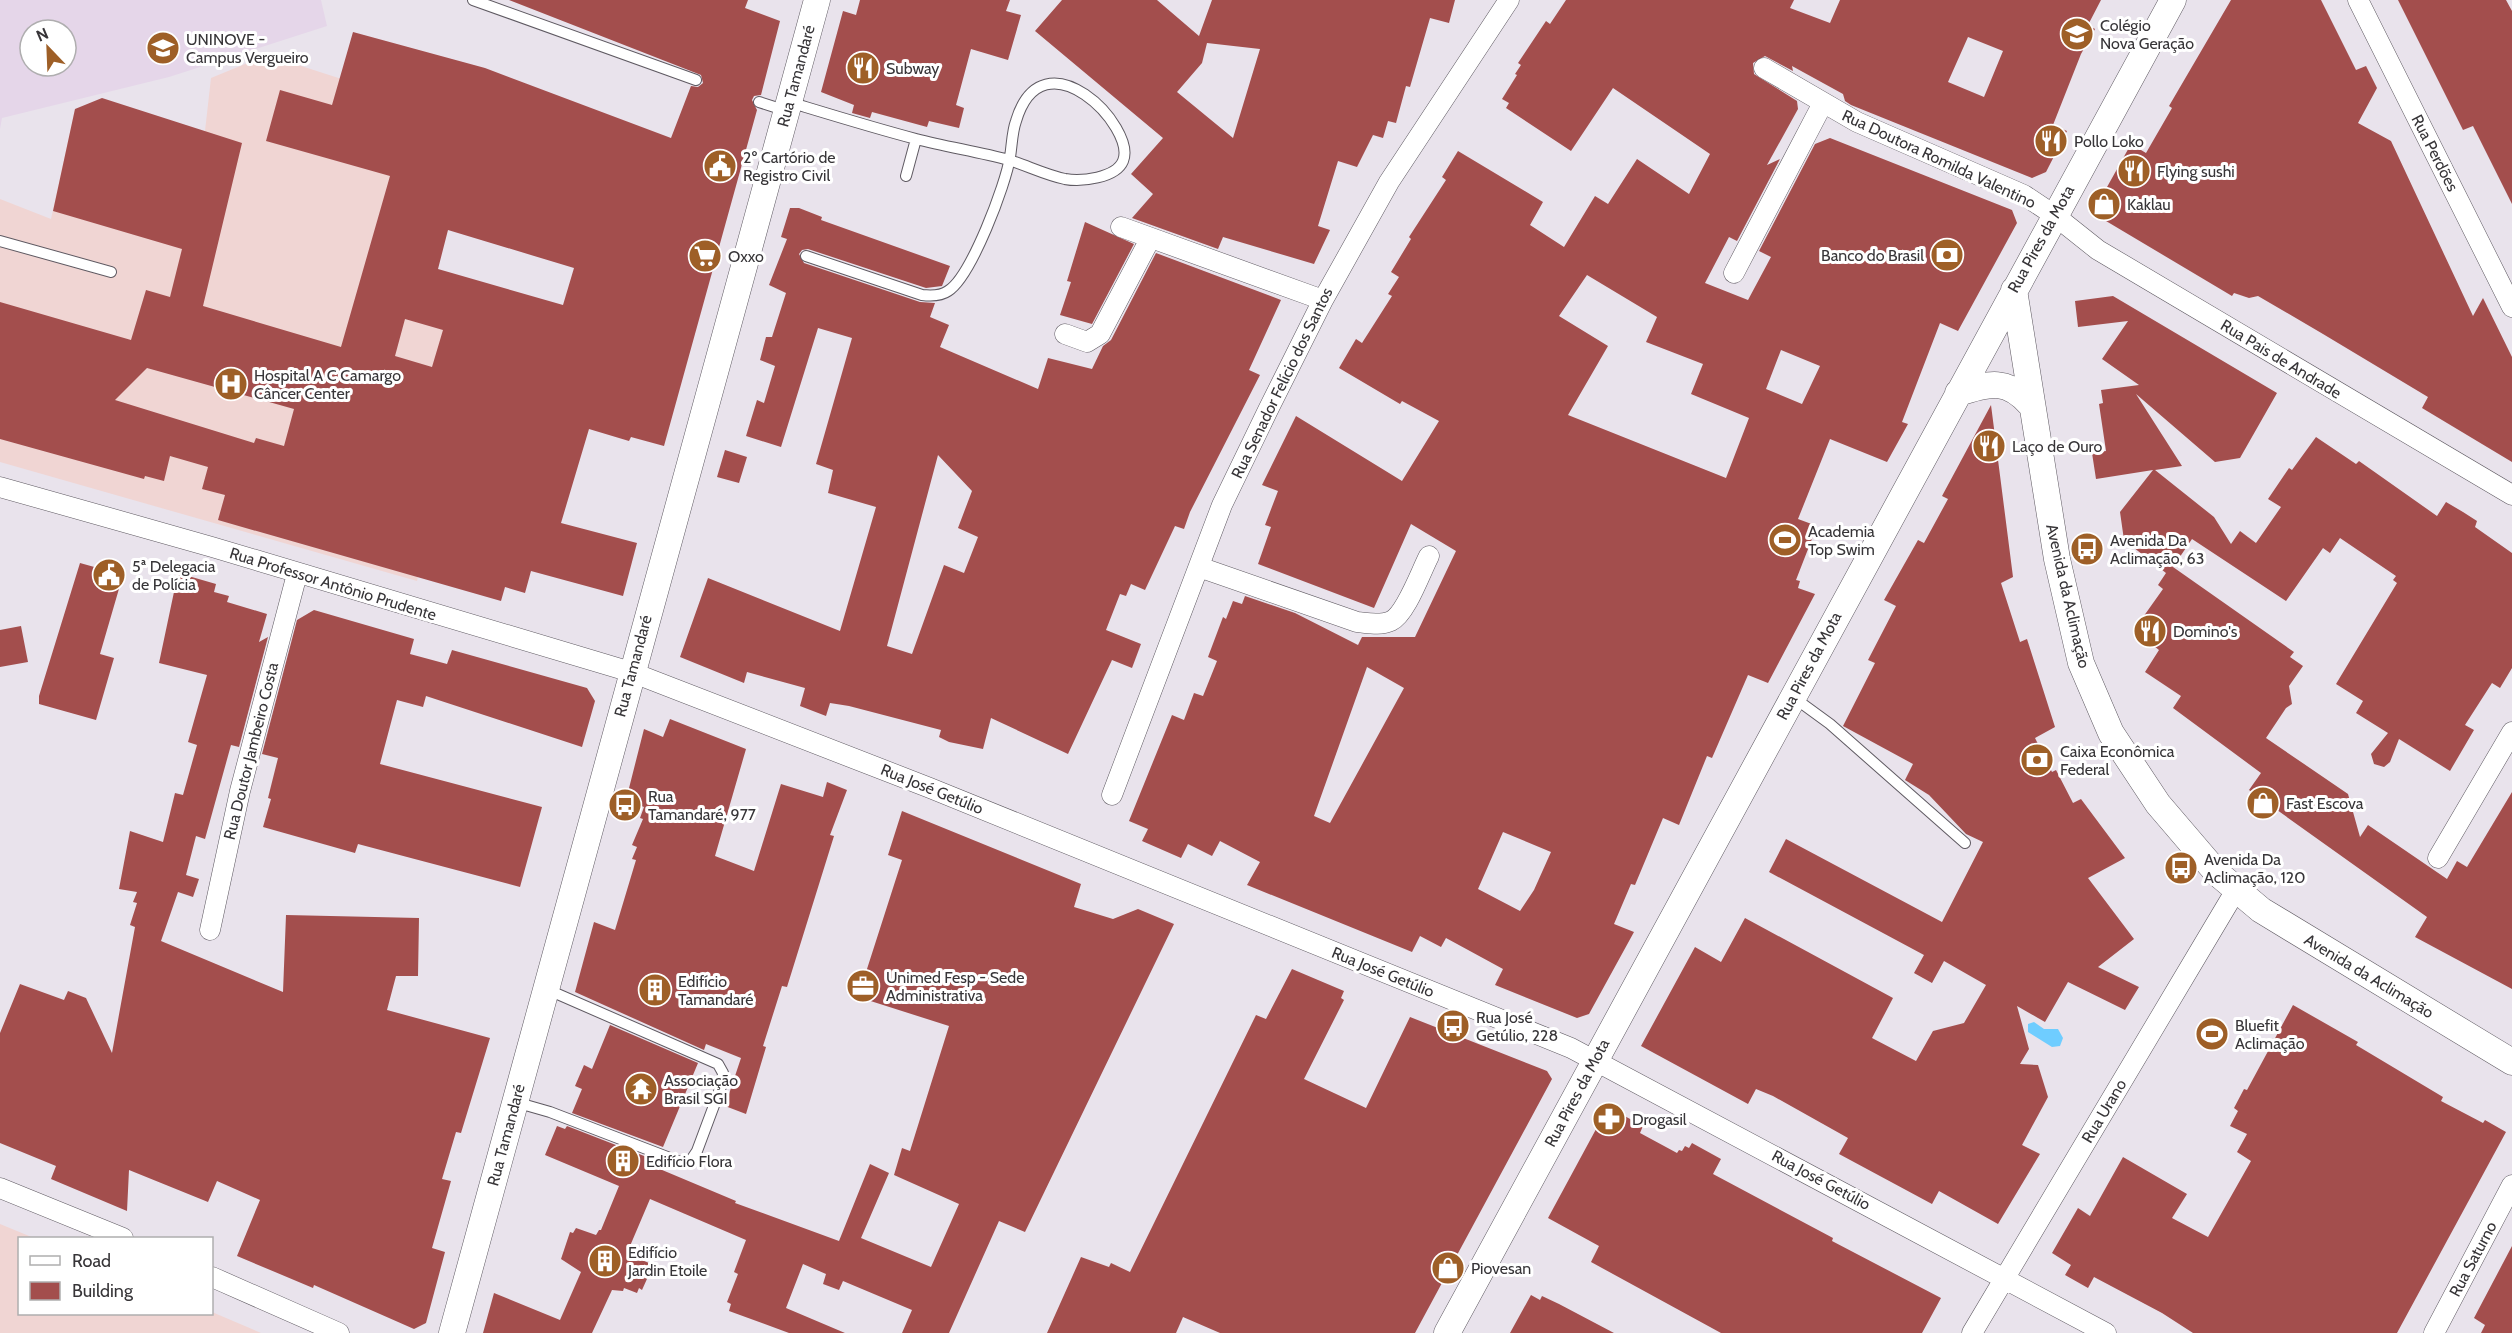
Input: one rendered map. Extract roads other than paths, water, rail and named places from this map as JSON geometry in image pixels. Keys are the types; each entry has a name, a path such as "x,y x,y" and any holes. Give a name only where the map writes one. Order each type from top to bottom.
{"street":[{"name":"Rua Tamandaré","path":"452,1333 631,672 817,0"},
{"name":"Rua Senador Felício dos Santos","path":"1112,795 1222,505 1323,300 1389,182 1509,0"},
{"name":"Rua Pires da Mota","path":"1447,1333 2173,0"},
{"name":"Rua Perdões","path":"2358,0 2512,307"},
{"name":"Rua Doutora Romilda Valentino","path":"1764,68 1857,122 2024,195 2054,215"},
{"name":"Rua Doutora Romilda Valentino","path":"1734,273 1823,103"},
{"name":"Rua Pais de Andrade","path":"2054,215 2098,250 2512,495"},
{"path":"1121,227 1323,300"},
{"path":"1065,334 1087,342 1100,334 1150,239"},
{"name":"Avenida da Aclimação","path":"2014,290 2057,559 2081,663 2111,733 2158,804 2206,860 2236,890 2261,910 2512,1062"},
{"path":"1958,393 1981,385 2002,385 2017,391 2031,405"},
{"name":"Rua Professor Antônio Prudente","path":"0,487 212,547 631,672"},
{"path":"1199,567 1358,622 1378,624 1392,621 1402,611 1429,556"},
{"name":"Rua Doutor Jambeiro Costa","path":"210,930 242,781 297,574"},
{"name":"Rua José Getúlio","path":"631,672 930,788 1596,1059 2106,1333"},
{"path":"2438,858 2512,732"},
{"name":"Rua Urano","path":"1972,1333 2236,890"},
{"name":"Rua Saturno","path":"2434,1333 2512,1185"},
{"path":"0,1188 118,1237"},
{"path":"213,1277 339,1333"}],"lane":[{"path":"473,0 696,80"},
{"path":"759,102 1010,160 1066,180 1090,179 1114,171 1122,162 1125,150 1123,137 1082,91 1064,82 1046,84 1029,96 1016,120 1010,160 984,237 959,281 948,292 934,296 922,296 806,256"},
{"path":"906,176 916,139"},
{"path":"0,241 111,272"},
{"path":"1793,697 1830,724 1965,843"},
{"path":"515,1102 550,1112 683,1163 691,1160 697,1151 722,1084 723,1073 718,1064 546,989"}],"water":[{"path":"2034,1022 2044,1029 2058,1029 2063,1038 2060,1046 2052,1047 2028,1032 2028,1024"}],"place":[{"name":"Colégio Nova Geração","path":"2077,34"},
{"name":"UNINOVE - Campus Vergueiro","path":"163,48"},
{"name":"Subway","path":"863,68"},
{"name":"Pollo Loko","path":"2051,141"},
{"name":"2º Cartório de Registro Civil","path":"720,166"},
{"name":"Flying sushi","path":"2134,171"},
{"name":"Kaklau","path":"2104,204"},
{"name":"Banco do Brasil","path":"1947,255"},
{"name":"Oxxo","path":"705,256"},
{"name":"Hospital A C Camargo Câncer Center","path":"231,384"},
{"name":"Laço de Ouro","path":"1989,446"},
{"name":"Academia Top Swim","path":"1785,540"},
{"name":"Avenida Da Aclimação, 63","path":"2087,549"},
{"name":"5ª Delegacia de Polícia","path":"109,575"},
{"name":"Domino's","path":"2150,631"},
{"name":"Caixa Econômica Federal","path":"2037,760"},
{"name":"Fast Escova","path":"2263,803"},
{"name":"Rua Tamandaré, 977","path":"625,805"},
{"name":"Avenida Da Aclimação, 120","path":"2181,868"},
{"name":"Unimed Fesp - Sede Administrativa","path":"863,986"},
{"name":"Edifício Tamandaré","path":"655,990"},
{"name":"Rua José Getúlio, 228","path":"1453,1026"},
{"name":"Bluefit Aclimação","path":"2212,1034"},
{"name":"Associação Brasil SGI","path":"641,1089"},
{"name":"Drogasil","path":"1609,1119"},
{"name":"Edifício Flora","path":"623,1161"},
{"name":"Edifício Jardin Etoile","path":"605,1261"},
{"name":"Piovesan","path":"1448,1268"}]}
